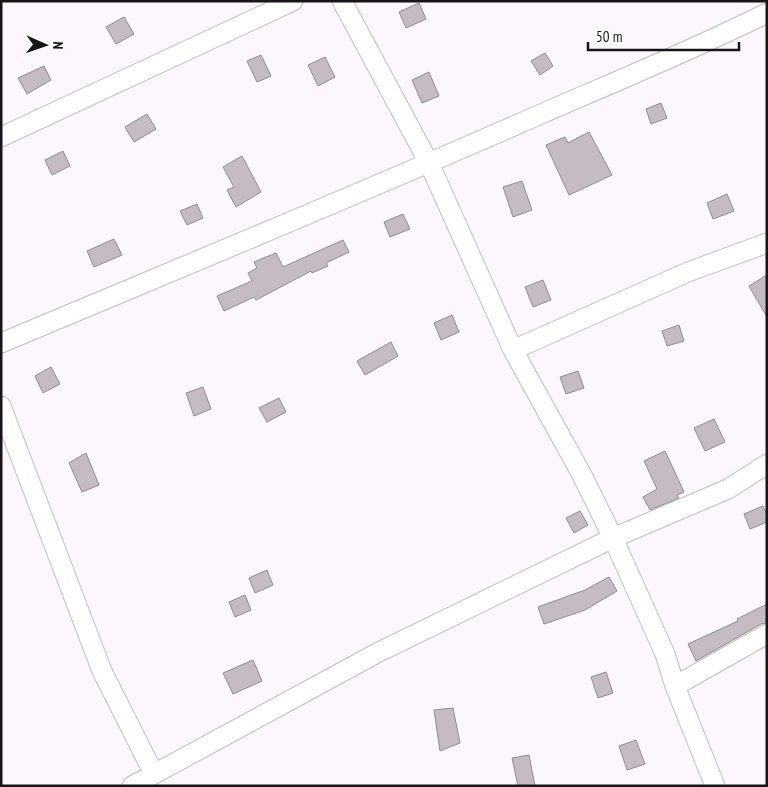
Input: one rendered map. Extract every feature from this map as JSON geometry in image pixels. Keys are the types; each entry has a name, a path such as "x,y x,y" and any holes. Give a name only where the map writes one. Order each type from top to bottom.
{"street":[{"path":"1,137 293,1"},
{"path":"342,1 429,163 513,350 582,475 613,538 664,654 715,786"},
{"path":"1,343 678,56 767,12"},
{"path":"513,350 688,272 767,243"},
{"path":"1,406 102,671 154,774"},
{"path":"132,786 379,652 613,538 728,489 767,464"},
{"path":"675,686 767,634"}],"building":[{"path":"419,3 426,19 406,28 399,12"},
{"path":"124,17 134,34 116,44 106,27"},
{"path":"545,53 553,66 540,75 531,61"},
{"path":"261,55 271,76 257,82 247,61"},
{"path":"325,57 335,77 318,86 308,65"},
{"path":"44,66 51,80 27,94 18,78"},
{"path":"429,72 439,96 422,103 412,80"},
{"path":"661,103 667,118 651,124 646,109"},
{"path":"147,114 156,129 134,142 125,127"},
{"path":"589,132 612,175 569,195 546,145 565,137 568,143"},
{"path":"63,151 70,166 52,175 45,160"},
{"path":"242,156 261,192 236,207 227,190 234,187 223,167"},
{"path":"522,181 532,210 513,217 503,187"},
{"path":"727,194 734,211 713,219 707,203"},
{"path":"197,204 203,218 187,225 180,211"},
{"path":"403,214 410,229 390,237 384,222"},
{"path":"114,239 122,255 94,267 87,251"},
{"path":"343,240 349,252 326,263 328,266 312,273 311,271 256,300 254,297 224,311 217,296 252,281 248,273 257,268 254,262 276,253 283,267"},
{"path":"767,275 767,317 749,286"},
{"path":"543,280 551,300 533,307 525,287"},
{"path":"452,315 459,332 441,340 434,323"},
{"path":"679,325 684,341 667,346 662,331"},
{"path":"391,342 398,356 365,375 357,361"},
{"path":"51,367 60,384 43,393 35,376"},
{"path":"578,371 584,388 566,394 560,377"},
{"path":"203,387 211,409 194,416 186,393"},
{"path":"279,398 286,412 267,422 259,408"},
{"path":"714,419 725,442 705,451 694,428"},
{"path":"665,451 684,492 677,495 679,498 650,510 643,497 657,489 644,461"},
{"path":"86,453 99,485 82,492 69,463"},
{"path":"763,506 767,515 767,522 750,529 744,514"},
{"path":"580,511 588,525 574,533 566,518"},
{"path":"267,570 273,585 255,593 249,578"},
{"path":"609,577 617,591 585,610 544,624 538,607 585,590"},
{"path":"245,595 251,610 235,617 229,602"},
{"path":"767,604 767,623 761,624 696,661 688,644 738,621 737,619"},
{"path":"253,660 262,681 233,694 223,673"},
{"path":"606,672 613,693 598,698 591,677"},
{"path":"453,708 460,743 440,751 434,710"},
{"path":"636,740 645,764 627,770 619,746"},
{"path":"529,755 535,786 518,786 512,758"}]}
